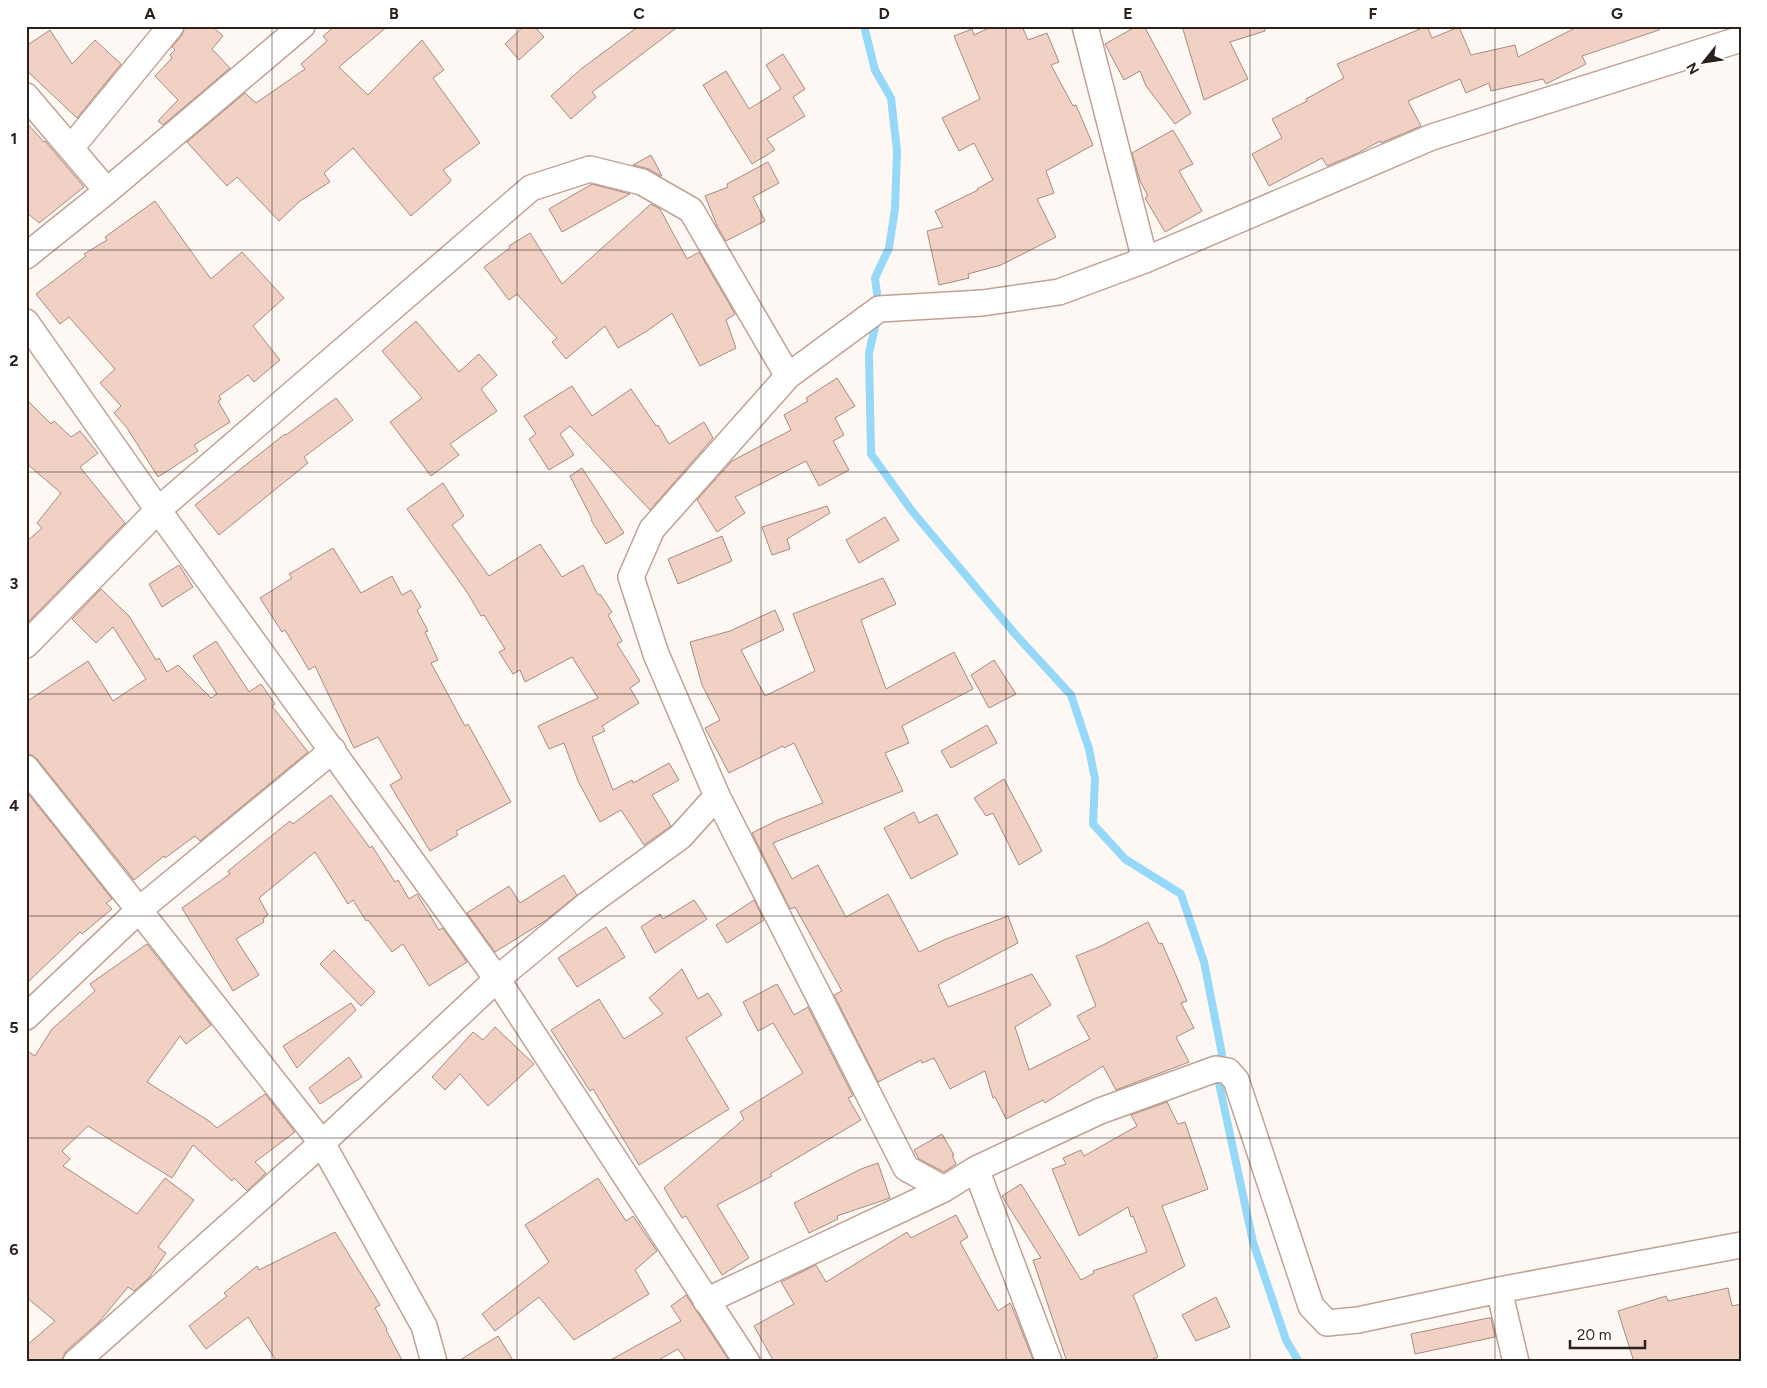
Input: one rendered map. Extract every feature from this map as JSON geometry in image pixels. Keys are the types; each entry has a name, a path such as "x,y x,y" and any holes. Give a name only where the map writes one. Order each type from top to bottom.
{"street":[{"path":"71,148 171,26"},
{"path":"26,256 107,191 302,26"},
{"path":"1085,26 1145,260"},
{"path":"944,1189 906,1168 717,796 656,654 631,577 652,529 788,376 879,310 982,303 1059,292 1145,260 1432,137 1741,39"},
{"path":"26,96 107,191"},
{"path":"26,645 158,510 530,188 590,169 642,182 691,210 788,376"},
{"path":"26,322 158,510 497,979 747,1362"},
{"path":"26,1017 140,910 333,750"},
{"path":"26,768 140,910 322,1143 424,1326 449,1362"},
{"path":"76,1362 322,1143 497,979 588,904 680,837 717,796"},
{"path":"706,1301 944,1189 976,1169 1100,1111 1216,1069 1228,1070 1236,1080 1311,1306 1328,1323 1358,1320 1499,1290 1741,1245"},
{"path":"976,1169 1049,1362"},
{"path":"1499,1290 1516,1362"},
{"path":"424,1326 434,1362"}],"building":[{"path":"185,26 212,26 223,36 212,49 230,68 163,125 158,121 178,100 155,76 172,58 170,55 175,50 172,47 182,35"},
{"path":"335,26 388,26 339,67 368,95 422,40 444,70 433,78 480,143 443,170 451,180 450,182 411,216 353,148 324,173 330,182 300,201 279,221 237,177 227,186 187,142 245,93 256,103 305,69 301,64 327,41 323,36"},
{"path":"524,26 534,26 544,37 519,60 505,44"},
{"path":"639,26 679,26 592,92 596,97 571,119 551,96 581,69"},
{"path":"993,26 1022,26 1028,40 1047,33 1059,62 1051,65 1073,106 1076,105 1093,145 1046,171 1054,193 1037,199 1056,237 1001,265 968,274 969,278 939,285 927,231 943,227 935,211 978,190 993,180 974,143 959,151 942,118 980,99 954,36 972,29 974,35"},
{"path":"1137,26 1144,26 1191,113 1175,124 1146,86 1140,71 1124,80 1105,44"},
{"path":"1182,26 1265,26 1265,31 1230,42 1248,79 1204,100"},
{"path":"1427,26 1432,38 1459,27 1471,55 1515,45 1518,57 1579,26 1659,26 1659,30 1582,56 1586,64 1546,84 1543,79 1491,91 1489,83 1466,93 1460,79 1408,101 1421,126 1381,143 1380,141 1327,166 1322,158 1269,186 1252,154 1282,138 1272,119 1307,101 1306,99 1344,78 1337,64"},
{"path":"50,30 72,64 95,40 121,64 77,118 26,70 26,46"},
{"path":"783,54 805,89 793,97 805,116 767,139 775,150 752,164 703,85 726,71 749,109 781,89 766,65"},
{"path":"26,122 45,141 84,187 39,223 26,212"},
{"path":"1173,130 1193,164 1179,171 1202,211 1165,232 1145,198 1148,196 1140,181 1132,153"},
{"path":"651,155 662,176 649,169 633,165"},
{"path":"768,162 779,183 753,197 765,221 726,241 718,228 705,196 728,187 727,184"},
{"path":"592,184 630,194 562,232 549,209"},
{"path":"155,201 211,279 242,252 284,298 253,326 280,360 254,382 248,375 219,396 221,399 218,401 230,422 194,445 198,451 158,477 127,428 114,413 121,406 100,383 115,369 69,317 60,324 36,294 86,256 84,254 107,240 105,237"},
{"path":"651,204 660,209 687,259 699,252 735,314 726,320 736,348 700,366 672,313 647,331 618,348 605,326 566,359 552,342 557,338 517,294 509,300 484,267 510,248 509,246 530,233 562,284"},
{"path":"416,321 459,372 479,354 497,375 481,389 497,411 450,444 459,455 431,476 390,422 422,398 382,351"},
{"path":"837,378 855,406 835,418 844,435 833,441 849,470 819,486 806,461 735,497 745,513 717,532 697,500 732,461 791,430 784,415 808,401 806,398"},
{"path":"572,386 592,416 631,389 656,426 658,425 669,444 704,422 713,438 650,510 570,426 560,434 574,455 549,470 529,439 536,434 524,416"},
{"path":"336,398 353,420 304,457 308,463 219,535 195,505 285,434"},
{"path":"26,399 51,424 54,421 71,437 80,431 98,453 80,467 125,523 26,624 26,542 42,528 37,523 61,493 26,463"},
{"path":"582,468 624,533 606,544 591,520 570,476"},
{"path":"443,483 464,516 452,525 489,576 540,544 562,577 583,565 598,595 600,594 612,612 608,615 622,641 617,644 640,681 630,688 639,703 602,726 605,731 592,737 613,790 632,780 633,783 669,763 679,780 652,795 671,826 644,845 621,810 600,822 578,781 564,743 549,749 538,726 598,698 572,657 525,682 520,670 513,674 499,652 505,649 484,615 481,616 467,592 407,509"},
{"path":"827,506 830,513 787,539 790,549 772,555 762,527"},
{"path":"885,517 899,540 859,563 846,540"},
{"path":"722,536 732,561 678,584 668,559"},
{"path":"333,548 361,593 392,576 402,595 411,590 421,607 417,610 428,631 425,632 438,660 431,663 465,726 468,724 511,802 456,831 458,835 430,851 390,785 402,778 378,737 354,748 315,666 309,670 285,630 282,632 260,598 292,578 289,574"},
{"path":"179,565 193,587 162,607 149,584"},
{"path":"883,578 896,604 861,620 886,689 954,652 973,689 902,726 909,743 885,753 903,791 773,843 792,879 818,865 846,917 888,894 919,952 946,939 1008,916 1018,943 938,985 948,1007 1032,974 1051,1005 1015,1027 1029,1070 1090,1039 1077,1016 1096,1006 1076,956 1099,947 1148,922 1159,944 1162,943 1187,1001 1181,1003 1194,1028 1176,1037 1189,1062 1116,1090 1103,1066 1045,1103 1043,1100 1006,1119 995,1097 993,1098 985,1071 950,1089 934,1058 922,1063 921,1060 878,1082 834,995 842,991 795,907 791,909 788,905 752,833 778,820 823,803 794,743 784,748 783,746 729,773 705,728 720,720 702,685 690,642 730,631 775,610 784,630 741,650 765,696 815,671 793,614"},
{"path":"101,589 129,616 156,660 159,658 167,672 178,665 211,698 217,694 193,656 216,641 249,692 261,684 275,704 272,706 308,752 200,841 195,836 165,858 164,856 134,880 37,759 32,755 26,754 26,702 88,661 113,701 146,679 113,627 96,643 72,619"},
{"path":"994,660 1016,694 989,708 971,675"},
{"path":"987,725 997,743 951,768 941,751"},
{"path":"1004,779 1042,851 1019,865 993,813 986,816 974,798"},
{"path":"26,791 112,899 106,903 112,909 82,934 80,932 26,984"},
{"path":"331,795 370,848 372,846 395,882 398,880 409,899 417,894 439,930 443,928 467,962 429,986 403,944 392,952 368,920 366,921 353,900 348,904 315,852 259,898 268,915 263,919 264,922 236,939 259,975 233,991 182,908 230,874 228,871 290,821 293,824"},
{"path":"914,812 919,823 937,814 958,854 911,879 884,828"},
{"path":"564,875 577,895 545,921 495,952 467,913 509,886 520,903"},
{"path":"694,900 707,919 655,953 641,927 660,914 663,919"},
{"path":"754,900 764,920 727,943 716,925"},
{"path":"606,927 625,957 577,987 558,958"},
{"path":"147,944 211,1025 186,1044 180,1036 147,1082 217,1128 265,1094 295,1132 255,1162 266,1173 247,1191 234,1178 232,1181 193,1145 172,1178 88,1126 62,1151 70,1159 63,1166 137,1214 165,1178 194,1200 158,1247 166,1253 149,1278 134,1291 128,1287 99,1322 66,1351 62,1362 26,1362 26,1346 55,1321 26,1297 26,1050 35,1056 52,1029 95,991 90,984"},
{"path":"334,950 375,992 361,1006 320,964"},
{"path":"682,969 698,999 708,993 722,1015 686,1038 729,1109 639,1165 593,1089 590,1091 551,1030 599,999 624,1039 663,1014 649,998"},
{"path":"777,984 794,1015 808,1007 853,1096 848,1098 861,1120 770,1174 772,1176 717,1205 749,1258 722,1275 686,1216 682,1218 664,1188 744,1119 740,1112 803,1073 773,1023 758,1031 743,1002"},
{"path":"351,1003 356,1010 297,1068 283,1046"},
{"path":"495,1027 534,1064 488,1106 460,1074 445,1090 432,1077 473,1032 483,1040"},
{"path":"349,1057 362,1077 320,1104 309,1088"},
{"path":"1167,1102 1178,1124 1185,1122 1208,1189 1162,1206 1185,1266 1133,1295 1158,1357 1146,1362 1067,1362 1033,1260 1041,1258 1002,1196 1021,1184 1081,1280 1094,1273 1093,1271 1147,1252 1128,1207 1079,1236 1052,1169 1066,1164 1063,1158 1081,1150 1084,1156 1137,1126 1131,1115"},
{"path":"942,1134 954,1155 952,1155 956,1164 944,1172 919,1159 914,1150"},
{"path":"878,1163 890,1198 837,1216 838,1219 809,1233 794,1203 861,1169"},
{"path":"598,1178 626,1221 633,1216 657,1251 635,1270 649,1294 574,1340 539,1297 495,1331 482,1314 549,1262 525,1225"},
{"path":"956,1215 968,1237 960,1242 998,1311 1010,1303 1034,1362 774,1362 754,1326 794,1304 781,1282 816,1265 826,1282 907,1232 911,1238"},
{"path":"335,1232 380,1305 375,1308 403,1362 277,1362 248,1317 206,1349 189,1326 227,1296 224,1293 257,1266 259,1270"},
{"path":"1728,1288 1732,1306 1741,1304 1741,1362 1634,1362 1618,1311 1666,1296 1668,1301"},
{"path":"686,1295 730,1362 687,1362 678,1349 655,1362 607,1362 681,1321 671,1306"},
{"path":"1216,1297 1230,1327 1196,1341 1182,1315"},
{"path":"1491,1318 1495,1337 1415,1354 1411,1334"},
{"path":"498,1336 514,1362 457,1362"}],"waterway":[{"path":"864,26 875,70 891,98 897,151 895,209 889,248 875,278 879,307"},
{"path":"877,318 869,353 871,454 912,511 1015,634 1071,695 1089,749 1095,779 1093,824 1125,859 1181,894 1204,962 1222,1054 1216,1069 1253,1242 1286,1340 1299,1362"}]}
